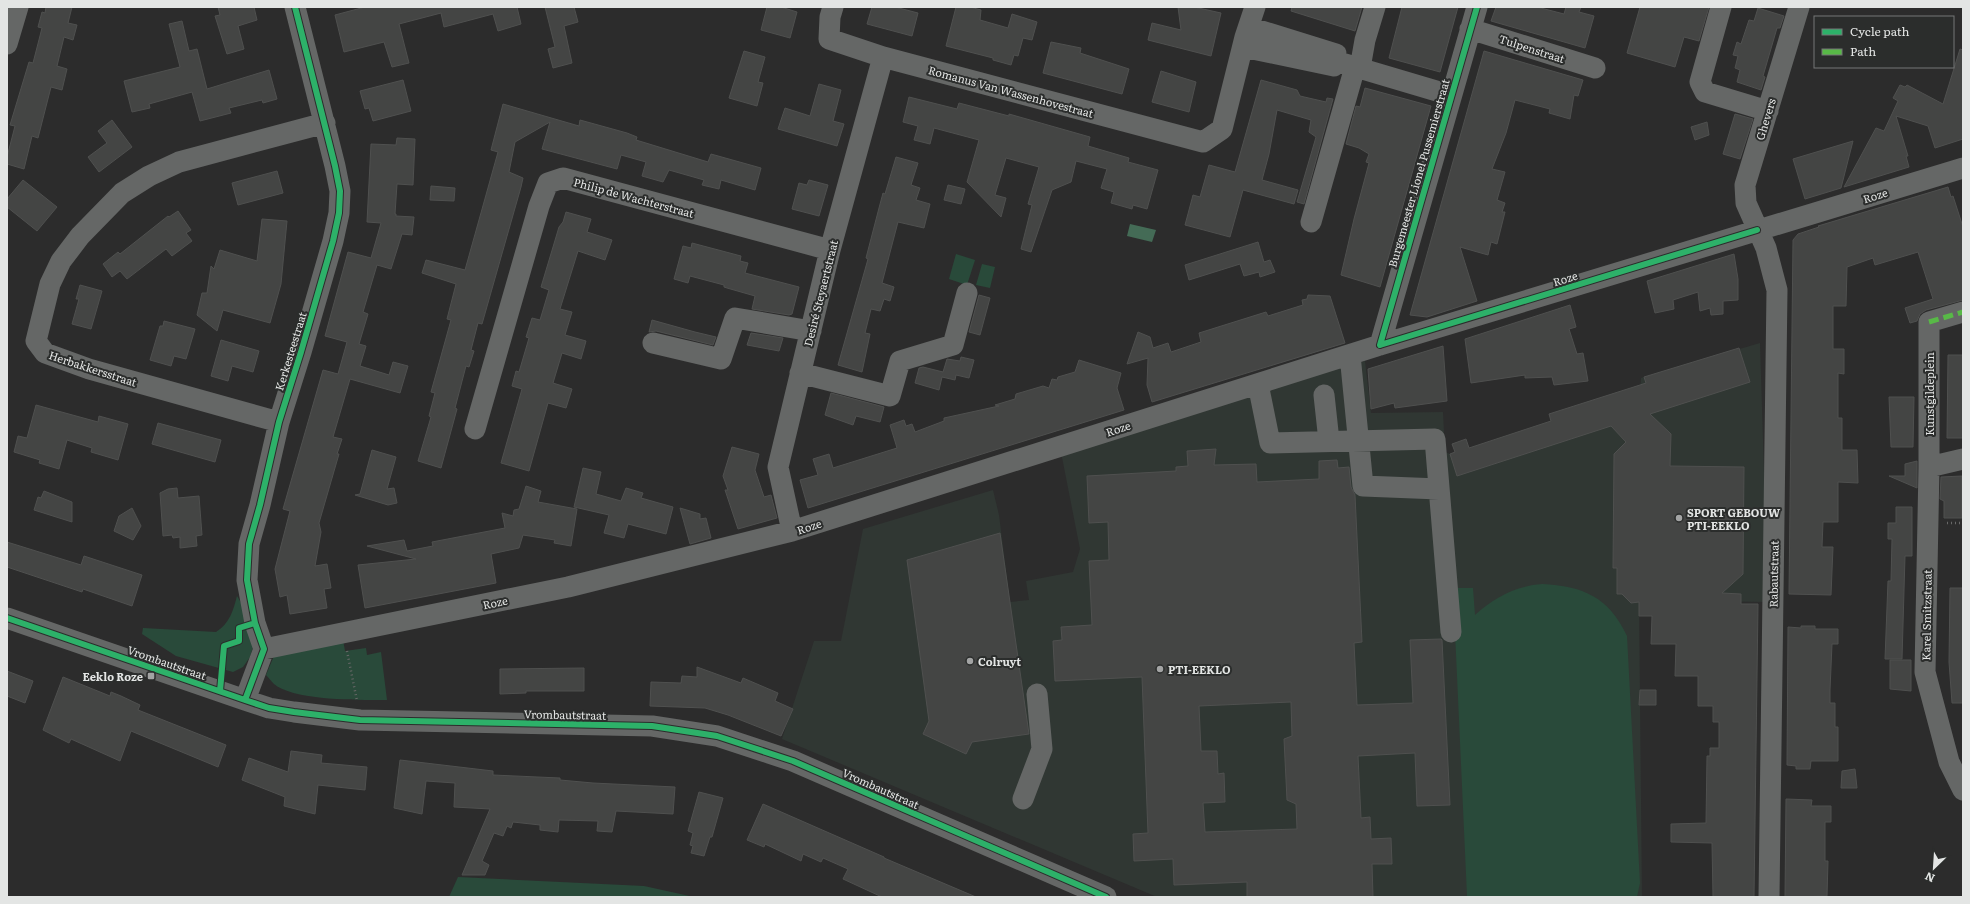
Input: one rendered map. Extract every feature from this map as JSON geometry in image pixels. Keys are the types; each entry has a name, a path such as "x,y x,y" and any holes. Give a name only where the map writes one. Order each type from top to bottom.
{"street":[{"path":"7,44 18,7"},
{"name":"Kerkesteestraat","path":"264,649 255,623 247,580 249,544 260,505 279,422 333,241 339,213 340,191 325,123 295,7"},
{"name":"Romanus Van Wassenhovestraat","path":"833,7 830,17 829,39 883,57 1203,142 1222,129 1242,47"},
{"path":"1255,7 1242,47 1334,66 1350,65 1450,95"},
{"path":"1311,222 1350,65 1365,40 1375,7"},
{"name":"Burgemeester Lionel Pussemierstraat","path":"1380,345 1476,7"},
{"path":"1721,7 1700,82 1702,87 1705,92 1768,110"},
{"name":"Ghevers","path":"1757,230 1746,204 1745,185 1799,7"},
{"path":"1248,27 1336,54 1350,65"},
{"name":"Tulpenstraat","path":"1470,28 1595,68"},
{"name":"Desiré Steyaertstraat","path":"792,531 778,466 830,250 883,57"},
{"name":"Herbakkersstraat","path":"279,422 181,396 75,364 45,353 36,341 50,284 61,262 80,236 122,193 149,176 179,162 325,123"},
{"name":"Roze","path":"264,649 568,587 792,531 1380,345 1963,168"},
{"name":"Philip de Wachterstraat","path":"475,429 539,206 548,182 563,178 830,250"},
{"name":"Rabautstraat","path":"1757,230 1766,248 1777,290 1769,897"},
{"path":"800,373 890,396 900,361 952,345 968,293"},
{"name":"Kunstgildeplein","path":"1929,467 1929,322 1963,312"},
{"path":"653,343 721,359 735,318 811,331"},
{"path":"1350,355 1357,441 1363,486 1439,489"},
{"path":"1258,384 1270,443 1435,439 1451,632"},
{"path":"1324,396 1329,441"},
{"path":"1929,467 1963,459"},
{"name":"Karel Smitzstraat","path":"1929,467 1925,672 1949,762 1963,790"},
{"name":"Vrombautstraat","path":"7,618 245,700 288,711 360,720 652,726 716,736 793,761 1106,897"},
{"path":"245,700 264,649"},
{"path":"1023,799 1042,748 1037,694"}],"path":[{"path":"344,633 360,720"}],"shaded area":[{"path":"1130,224 1156,230 1152,242 1127,236"},
{"path":"956,254 975,260 967,285 949,279"},
{"path":"982,264 995,267 990,288 976,285"},
{"path":"1760,343 1768,602 1639,600 1642,897 1157,897 782,739 814,641 841,641 863,529 993,490 999,515 1010,602 1029,600 1026,581 1073,572 1080,549 1060,447 1365,361 1371,413 1443,412 1445,452 1450,454 1640,393 1641,378"},
{"path":"1542,584 1570,587 1593,596 1612,612 1627,636 1640,883 1637,897 1467,896 1453,588 1473,588 1475,615 1497,598 1514,590"},
{"path":"237,596 246,611 255,640 250,657 243,667 233,672 176,656 142,634 143,628 216,632 228,621"},
{"path":"343,640 345,651 366,648 367,655 381,652 387,700 312,697 296,694 284,690 274,684 266,675 274,656"},
{"path":"458,877 644,886 694,897 449,897"}],"building":[{"path":"46,7 72,7 68,23 77,25 73,40 64,37 57,66 67,69 62,90 51,87 38,138 32,136 24,169 7,164 7,157 15,126 10,125 29,62 33,63 42,28 38,27 42,12 45,13"},
{"path":"218,7 254,7 257,20 238,26 244,49 227,54 215,16 220,15"},
{"path":"365,7 517,7 521,24 498,31 493,14 444,27 441,13 399,24 409,63 392,67 384,42 344,52 335,15"},
{"path":"545,7 574,7 578,22 564,26 572,63 553,68 548,49 555,47"},
{"path":"767,7 781,7 797,12 790,38 761,30"},
{"path":"872,7 895,7 918,13 912,36 867,24"},
{"path":"956,7 970,7 981,10 980,20 1008,28 1012,14 1037,22 1032,40 1023,38 1018,56 1014,55 1011,65 993,60 993,58 946,46"},
{"path":"1178,7 1194,7 1221,13 1211,56 1148,40 1152,23 1181,30"},
{"path":"1292,7 1362,7 1355,31 1291,11"},
{"path":"1402,7 1458,7 1440,72 1389,58"},
{"path":"1496,7 1537,7 1564,14 1566,7 1581,7 1579,12 1594,16 1585,48 1491,21"},
{"path":"1640,7 1709,7 1699,41 1684,37 1675,67 1627,53"},
{"path":"1758,8 1784,16 1780,28 1777,28 1763,76 1765,77 1761,90 1737,82 1740,70 1735,68 1738,56 1733,55 1737,42 1741,44 1749,20 1754,21"},
{"path":"182,21 189,51 197,49 207,89 269,70 277,99 263,103 262,100 229,108 231,113 200,121 192,92 149,104 150,108 132,112 124,81 180,67 169,24"},
{"path":"1051,42 1081,48 1080,53 1129,69 1122,94 1043,73"},
{"path":"1960,49 1963,50 1963,139 1935,148 1928,126 1896,116 1908,156 1906,156 1909,167 1844,187 1876,128 1884,131 1898,101 1893,98 1900,85 1905,87 1907,85 1943,104"},
{"path":"744,51 765,57 758,82 763,83 757,106 729,98"},
{"path":"1484,51 1583,80 1578,96 1574,95 1570,119 1549,113 1550,109 1515,100 1506,133 1492,169 1505,172 1497,200 1505,203 1502,212 1505,212 1497,244 1491,242 1488,255 1460,247 1477,301 1427,317 1410,315"},
{"path":"1161,71 1196,82 1189,112 1152,102"},
{"path":"403,80 411,111 373,121 369,108 365,109 360,91"},
{"path":"1261,80 1297,90 1300,96 1326,102 1327,98 1333,99 1304,204 1297,202 1316,137 1309,132 1311,120 1277,110 1269,154 1262,180 1298,190 1294,204 1243,190 1230,237 1185,225 1193,195 1200,197 1209,165 1235,172"},
{"path":"819,84 841,90 833,121 844,124 837,146 778,129 785,108 810,116"},
{"path":"1365,88 1431,106 1380,287 1341,275 1369,163 1366,162 1369,154 1359,148 1346,144 1356,106 1360,107"},
{"path":"909,97 957,109 959,103 1009,116 1009,114 1090,137 1088,146 1129,158 1128,162 1158,170 1147,209 1133,205 1132,209 1111,203 1114,192 1101,188 1107,169 1076,161 1071,182 1052,190 1031,252 1021,249 1032,205 1028,204 1039,167 1006,158 995,195 1006,198 1001,217 967,182 979,140 934,128 930,144 914,140 918,126 903,122"},
{"path":"503,104 579,126 580,120 627,133 637,137 636,140 708,162 711,154 761,168 755,190 721,180 719,189 702,185 704,180 669,170 663,182 642,176 646,162 621,155 617,169 542,149 550,122 515,142 509,172 523,178 521,187 482,324 478,323 471,350 474,351 469,367 466,366 455,408 457,409 441,468 418,461 431,417 429,416 435,393 431,392 451,320 447,319 456,284 422,273 426,260 465,270 498,152 491,150"},
{"path":"1735,114 1753,119 1740,159 1723,154"},
{"path":"112,120 132,147 99,172 88,157 107,143 98,131"},
{"path":"1707,122 1709,135 1695,140 1691,127"},
{"path":"397,138 415,139 413,185 397,184 395,214 396,216 414,217 412,235 402,234 391,269 377,265 363,312 368,314 359,344 366,346 360,366 389,375 393,362 408,366 400,393 350,379 333,437 342,439 337,454 339,454 319,523 321,532 315,566 327,564 331,588 324,589 327,608 290,614 287,595 280,597 275,569 290,511 283,509 323,370 338,374 347,342 325,336 348,252 371,258 381,223 367,222 371,144 396,145"},
{"path":"1853,141 1841,188 1805,199 1793,159"},
{"path":"896,157 918,163 911,185 920,188 916,200 930,204 924,228 898,222 882,283 894,287 890,301 884,299 880,311 871,309 865,333 870,334 862,372 838,365 868,259 866,258 883,193 885,194"},
{"path":"277,171 283,193 238,205 232,183"},
{"path":"23,180 57,207 37,231 7,207 7,199"},
{"path":"809,180 828,185 819,216 792,209 799,183 807,185"},
{"path":"948,185 965,189 961,204 944,200"},
{"path":"431,186 455,188 454,201 430,200"},
{"path":"1948,187 1951,197 1953,196 1963,227 1963,300 1926,310 1920,314 1917,321 1910,323 1905,308 1933,299 1918,252 1875,265 1873,258 1847,267 1846,306 1833,306 1833,349 1844,349 1844,374 1838,373 1838,418 1842,418 1842,450 1857,450 1858,483 1838,482 1838,522 1823,522 1822,547 1833,547 1831,595 1789,594 1793,240 1798,234 1819,227 1818,226"},
{"path":"178,211 191,230 186,233 192,241 172,256 166,249 127,279 120,271 112,277 103,264 118,252 120,254 168,216 169,217"},
{"path":"566,212 591,219 587,232 612,240 605,260 578,251 560,309 572,312 565,335 586,341 581,359 562,353 553,383 572,389 566,408 548,403 529,471 501,463 522,389 512,386 516,371 519,372 529,338 526,337 532,318 540,320 549,290 541,287 559,227 563,222"},
{"path":"262,219 287,221 281,284 270,323 223,310 217,331 197,315 202,293 207,293 211,266 214,269 220,250 257,261"},
{"path":"1258,242 1264,262 1270,260 1275,272 1260,277 1259,272 1244,276 1240,264 1189,280 1185,265"},
{"path":"692,243 741,256 740,261 748,263 745,273 799,287 792,314 789,315 752,309 755,296 724,287 724,285 690,276 688,283 674,279 683,246 691,248"},
{"path":"1734,254 1738,279 1738,300 1723,301 1723,314 1711,315 1710,308 1700,311 1698,292 1673,300 1674,309 1655,313 1647,281"},
{"path":"80,285 102,291 91,329 72,324 79,299 76,299"},
{"path":"979,295 990,298 980,335 969,332"},
{"path":"1308,295 1330,296 1345,343 1152,402 1147,385 1148,358 1127,364 1138,332 1150,337 1153,348 1168,343 1171,352 1201,342 1199,333 1266,312 1268,316 1303,305 1302,300 1307,299"},
{"path":"1570,305 1576,327 1569,329 1577,354 1583,353 1588,381 1554,385 1552,377 1525,378 1525,375 1471,383 1465,339"},
{"path":"652,320 716,337 713,345 656,331 649,332"},
{"path":"164,321 195,329 186,359 174,356 171,366 150,360 160,326 163,326"},
{"path":"751,333 783,338 779,351 747,345"},
{"path":"221,340 259,351 253,372 232,366 228,381 211,376"},
{"path":"1443,346 1447,401 1395,408 1394,403 1371,409 1368,369"},
{"path":"1739,348 1750,382 1650,414 1671,434 1670,466 1744,467 1743,574 1722,593 1741,594 1741,604 1758,604 1754,897 1713,897 1712,843 1671,842 1671,824 1706,823 1707,756 1710,756 1710,748 1719,748 1719,722 1713,722 1713,706 1698,706 1698,676 1675,676 1676,644 1651,644 1652,616 1639,616 1639,602 1631,603 1622,594 1617,594 1617,568 1613,568 1614,454 1626,442 1611,426 1457,476 1450,454 1455,452 1452,444 1466,439 1469,448 1551,421 1549,414 1646,383 1644,377"},
{"path":"1948,355 1963,355 1963,438 1947,438"},
{"path":"961,357 974,360 969,378 956,375 955,380 942,377 939,390 915,383 919,368 923,367 943,372 947,359 960,361"},
{"path":"1079,360 1121,373 1117,388 1124,410 808,508 800,480 818,475 813,459 829,454 833,468 897,448 890,425 904,420 906,426 912,424 915,432 944,421 944,418 999,406 995,405 1015,399 1016,394 1043,386 1049,388 1052,379 1057,380 1058,377 1075,372"},
{"path":"831,393 884,407 880,422 856,416 853,425 825,415"},
{"path":"1889,397 1914,397 1913,447 1891,447"},
{"path":"36,405 98,422 99,416 128,424 118,460 91,452 92,448 67,440 59,469 39,463 40,460 14,452 18,436 27,438"},
{"path":"158,423 221,440 215,462 152,444"},
{"path":"732,447 759,454 755,470 764,497 771,495 777,518 738,529 725,490 728,490 723,476"},
{"name":"PTI-EEKLO","path":"1216,449 1214,465 1256,464 1257,482 1319,479 1319,461 1337,460 1338,468 1349,467 1351,487 1355,495 1362,642 1354,643 1357,705 1413,703 1410,640 1442,640 1450,805 1417,806 1415,753 1358,756 1361,818 1370,817 1371,839 1391,838 1392,864 1372,864 1373,897 1247,897 1247,882 1174,885 1173,859 1134,861 1133,834 1148,833 1142,677 1055,681 1053,641 1062,640 1061,627 1092,625 1089,561 1109,560 1108,522 1089,523 1087,476 1176,471 1176,467 1188,466 1187,451","holes":["1291,702 1292,736 1284,739 1287,800 1296,804 1297,829 1205,832 1203,803 1225,802 1224,773 1218,774 1217,751 1201,751 1199,706"]},
{"path":"372,450 396,457 387,489 394,488 397,503 388,505 355,495 360,494"},
{"path":"1917,461 1917,488 1889,476 1905,476 1905,464"},
{"path":"583,468 601,472 596,494 621,501 626,488 643,493 641,498 673,507 666,534 628,524 624,538 604,533 609,515 574,507"},
{"path":"1962,476 1962,518 1944,518 1944,501 1940,499 1941,477"},
{"path":"526,486 541,491 538,502 577,509 571,546 554,543 555,540 523,535 519,548 491,554 496,583 365,608 358,565 416,559 367,546 404,540 407,551 433,546 432,542 505,528 502,513 513,516 514,510 519,509"},
{"path":"177,488 178,498 199,496 202,535 196,536 197,546 180,548 180,537 173,538 172,535 163,536 160,493 168,489"},
{"path":"44,491 72,502 72,522 34,510 38,497 41,498"},
{"path":"1896,507 1912,507 1912,556 1905,556 1902,659 1885,659 1888,581 1891,581 1892,539 1888,539 1888,523 1896,523"},
{"path":"132,508 141,526 133,540 114,531 119,516"},
{"path":"680,508 700,514 700,519 706,518 711,538 690,544"},
{"name":"Colruyt","path":"1000,533 1029,734 972,742 966,754 923,734 929,721 907,560"},
{"path":"7,542 81,565 84,556 142,575 132,606 83,589 82,592 7,567"},
{"path":"1950,588 1963,588 1963,703 1952,703 1949,662"},
{"path":"1801,626 1815,626 1815,629 1838,629 1838,644 1832,644 1830,703 1835,703 1835,727 1838,727 1838,761 1811,761 1810,769 1796,769 1796,766 1787,765 1788,627 1801,628"},
{"path":"1890,660 1911,660 1911,691 1890,689"},
{"path":"697,667 741,683 743,678 778,693 775,701 793,709 781,736 728,715 705,708 650,706 651,682 681,683 682,676 697,677"},
{"path":"584,668 584,691 526,691 526,693 500,694 500,669"},
{"path":"7,671 33,681 25,703 7,696"},
{"path":"63,677 110,696 111,692 121,696 140,705 138,710 226,745 218,767 131,731 120,761 71,739 69,743 43,730"},
{"path":"1640,690 1656,690 1656,705 1639,705"},
{"path":"291,751 322,755 321,763 367,767 365,790 318,785 315,814 284,806 285,797 242,780 249,758 288,772"},
{"path":"400,760 493,771 493,775 560,778 560,780 593,783 675,787 673,814 616,811 612,832 597,831 598,821 559,820 558,832 540,830 540,825 513,822 511,828 507,826 503,836 494,833 482,861 489,865 485,875 462,875 490,809 454,807 455,783 426,781 422,814 394,808"},
{"path":"1855,769 1857,788 1841,788 1842,771"},
{"path":"699,792 723,798 712,837 710,837 704,856 691,853 693,846 690,845 693,833 688,831"},
{"path":"1786,799 1812,800 1811,806 1831,806 1831,822 1825,822 1825,861 1828,861 1827,896 1785,897"},
{"path":"763,804 976,897 882,897 843,879 848,869 823,858 821,862 803,854 801,861 765,844 764,847 747,840"}],"marked path":[{"path":"1929,322 1963,312"}],"cycle path":[{"path":"245,700 264,649 255,623 247,580 249,544 260,505 279,422 333,241 339,213 340,191 335,166 295,7"},
{"path":"1380,345 1477,7"},
{"path":"1380,345 1757,230"},
{"path":"7,618 269,708 360,720 652,726 717,736 793,761 1106,897"},
{"path":"220,691 224,646 239,641 239,628 255,623"}],"place":[{"name":"SPORT GEBOUW PTI-EEKLO","path":"1679,518"},
{"name":"Colruyt","path":"970,661"},
{"name":"PTI-EEKLO","path":"1160,669"},
{"name":"Eeklo Roze","path":"151,676"}]}
